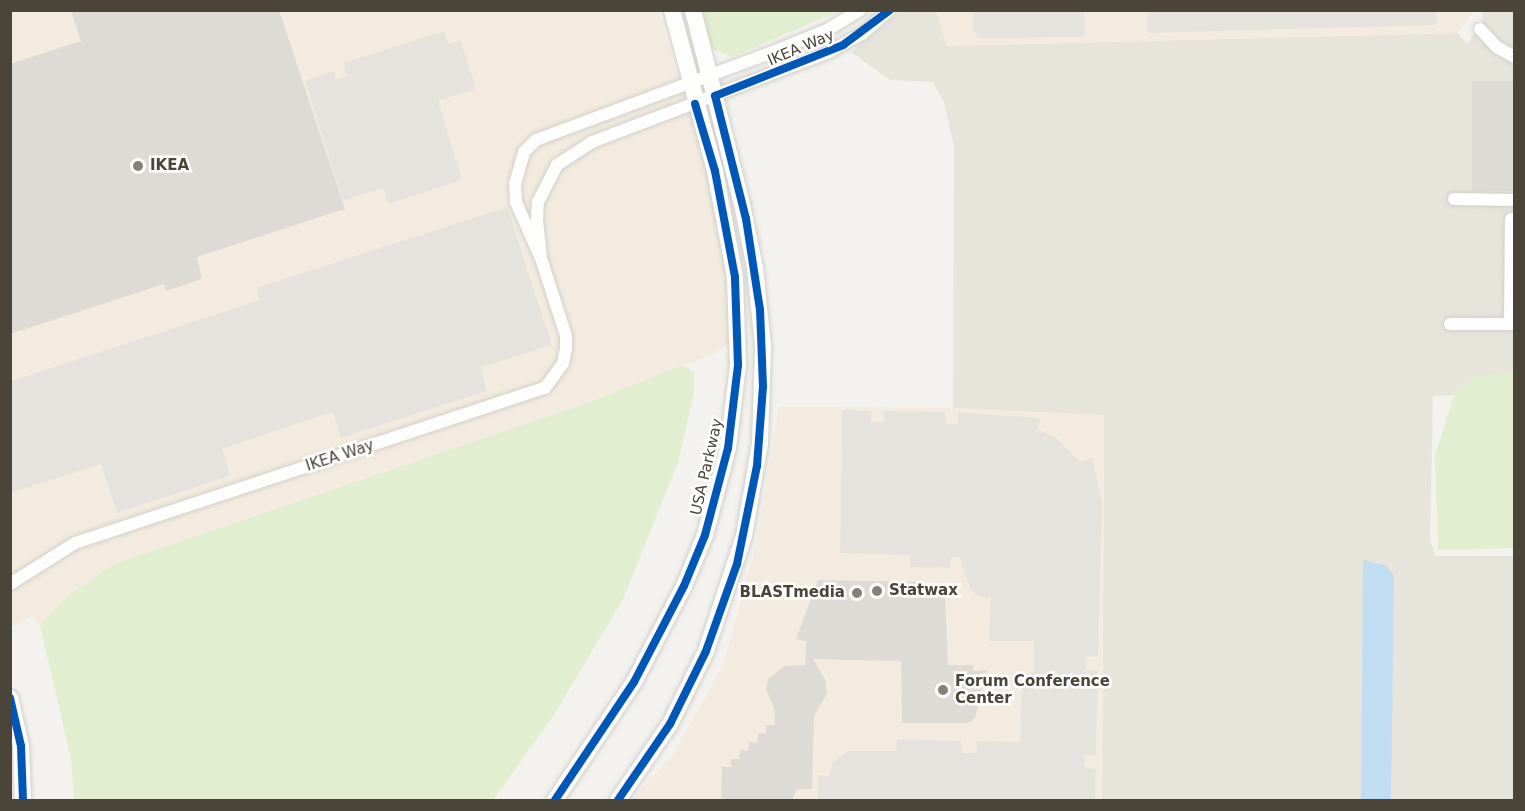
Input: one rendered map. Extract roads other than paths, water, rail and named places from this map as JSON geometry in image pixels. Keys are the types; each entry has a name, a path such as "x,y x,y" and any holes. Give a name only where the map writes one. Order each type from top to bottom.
{"street":[{"name":"USA Parkway","path":"555,801 634,682 679,596 705,534 728,448 738,365 735,277 720,194 672,10"},
{"path":"618,801 670,724 706,651 737,564 757,466 763,387 760,310 746,219 693,10"},
{"name":"IKEA Way","path":"10,584 75,543 545,388 563,363 566,336 541,258 516,202 516,176 524,152 548,133 827,30 860,10"},
{"name":"IKEA Way","path":"541,258 538,202 557,165 592,142 843,45 890,10"},
{"path":"1480,28 1497,47 1515,57"},
{"path":"1454,199 1515,200"},
{"path":"1450,324 1512,324 1511,219"},
{"path":"10,698 21,746 23,801"}],"water":[{"path":"1363,560 1385,565 1394,575 1391,800 1361,800"}],"place":[{"name":"IKEA","path":"138,166"},
{"name":"Statwax","path":"877,591"},
{"name":"BLASTmedia","path":"857,593"},
{"name":"Forum Conference Center","path":"943,690"}]}
